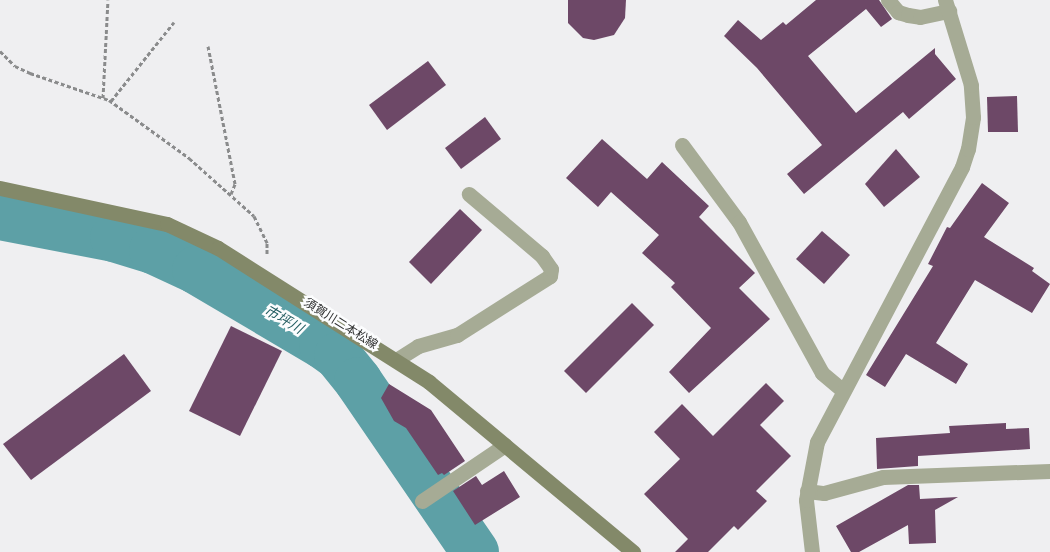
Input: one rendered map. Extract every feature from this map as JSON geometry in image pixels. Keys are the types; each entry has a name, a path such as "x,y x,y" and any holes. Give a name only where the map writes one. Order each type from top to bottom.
{"main road":[{"name":"須賀川二本松線","path":"0,188 89,205 167,224 192,234 429,382 633,552"}],"street":[{"path":"812,552 807,491 817,442 842,390 917,253 968,149 974,116 971,85 947,6 920,17 898,12 888,0"},
{"path":"682,145 739,222 822,373 842,390"},
{"path":"396,360 418,346 457,335 550,276 552,269 542,256 469,194"},
{"path":"422,501 505,446"},
{"path":"807,491 824,493 883,477 1050,471"}],"path":[{"path":"103,98 108,0"},
{"path":"111,101 174,22"},
{"path":"208,46 235,184 231,194"},
{"path":"0,51 15,66 30,73 111,101 189,158 231,194 261,227 267,243 264,262"}],"building":[{"path":"568,0 626,0 625,18 614,35 594,40 583,38 568,23"},
{"path":"816,0 879,0 892,19 881,27 866,9 808,56 856,113 935,48 935,54 956,79 909,119 903,112 804,194 787,174 822,145 757,68 724,36 738,20 761,40 783,22 786,25"},
{"path":"428,61 446,85 387,130 369,105"},
{"path":"1017,96 1018,132 988,132 987,97"},
{"path":"485,117 501,139 461,169 445,148"},
{"path":"602,139 647,179 662,162 709,206 699,217 755,273 739,288 770,319 689,393 669,372 711,328 671,287 675,283 642,253 659,235 611,192 598,207 566,178"},
{"path":"896,149 920,177 884,207 865,184"},
{"path":"982,183 1009,203 984,237 1034,268 1032,271 1050,284 1032,313 975,280 936,343 968,364 956,384 906,354 885,387 866,375 933,266 928,264 947,227 950,228"},
{"path":"460,209 482,230 431,284 409,262"},
{"path":"822,231 850,255 824,284 796,259"},
{"path":"632,303 654,325 586,393 564,371"},
{"path":"231,326 282,351 240,436 189,411"},
{"path":"124,354 151,391 31,480 3,444"},
{"path":"766,383 784,401 760,425 791,456 756,491 767,501 738,530 734,526 708,552 675,552 688,539 644,494 680,459 654,432 682,404 713,436"},
{"path":"389,384 431,410 465,461 444,475 442,473 438,475 406,428 394,421 381,398"},
{"path":"1006,423 1006,429 1029,428 1030,449 918,456 918,466 877,469 876,438 950,433 949,426"},
{"path":"504,471 520,497 475,525 453,491 476,476 482,485"},
{"path":"908,485 919,485 920,499 958,497 935,510 936,543 909,544 908,525 859,552 851,552 836,526"}],"waterway":[{"name":"市坪川","path":"0,216 114,238 153,250 196,270 323,345 338,356 358,381 475,552"}]}
